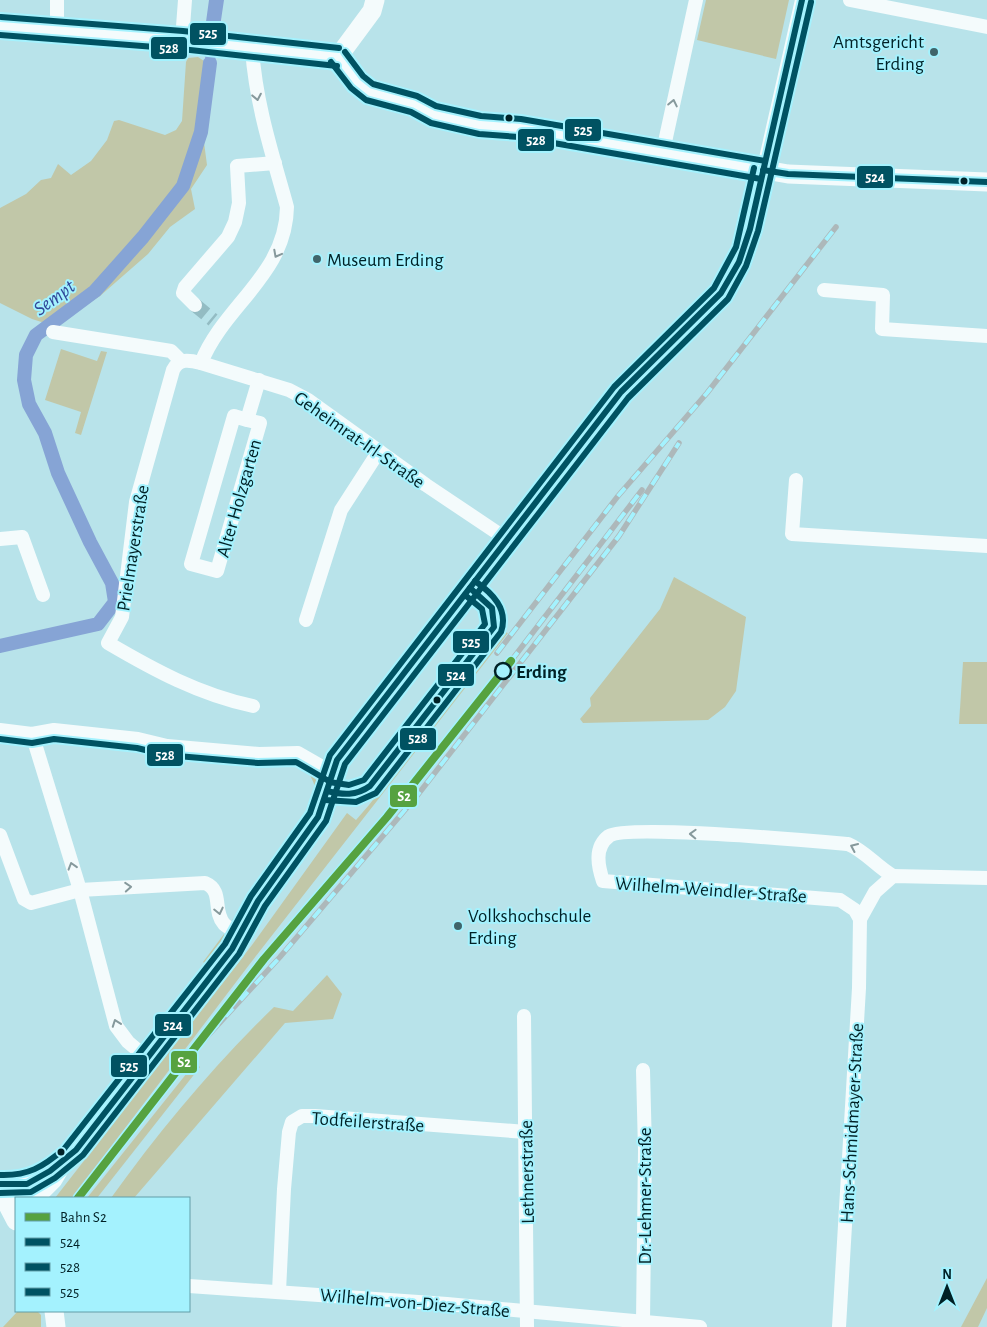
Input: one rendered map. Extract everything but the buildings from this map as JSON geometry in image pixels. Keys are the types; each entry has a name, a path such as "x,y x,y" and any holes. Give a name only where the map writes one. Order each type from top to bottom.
{"street":[{"path":"57,0 57,31"},
{"path":"185,0 189,41"},
{"path":"338,57 372,11 375,0"},
{"path":"663,150 696,0"},
{"path":"39,1197 55,1181 70,1155 203,988 241,934 258,901 318,817 323,806 331,772 337,760 621,392 721,293 728,283 744,250 802,0"},
{"path":"850,0 987,27"},
{"path":"0,26 189,41 338,57 357,82 369,92 414,104 433,114 480,125 520,128 663,150 788,174 987,182"},
{"path":"53,332 171,351 181,361 189,360 201,363 217,323 269,268 282,243 287,207 257,99 252,49"},
{"path":"195,305 184,294 185,287 228,237 235,222 239,202 236,166 274,163"},
{"path":"824,290 883,295 882,329 987,336"},
{"name":"Prielmayerstraße","path":"181,361 173,370 136,502 122,617 108,644 160,674 225,700 253,706"},
{"name":"Geheimrat-Irl-Straße","path":"201,363 289,390 308,400 508,540"},
{"name":"Alter Holzgarten","path":"247,420 259,380"},
{"name":"Alter Holzgarten","path":"234,416 247,420 260,424 216,571 191,564 234,416"},
{"path":"306,620 341,510 379,451"},
{"path":"796,480 792,534 987,546"},
{"path":"0,539 22,537 43,595"},
{"path":"0,730 32,734 54,730 138,739 168,746 259,754 292,752 298,753 331,772"},
{"path":"32,734 80,890 116,1026 128,1042 148,1058"},
{"name":"Wilhelm-Weindler-Straße","path":"860,919 855,910 840,900 603,881 599,863 599,849 603,841 619,832 706,834 848,844 861,850 878,867 893,876"},
{"path":"0,835 24,899 30,902 80,890 206,883 213,886 217,892 217,911 222,922 241,934"},
{"path":"860,919 875,892 893,876 987,878"},
{"name":"Hans-Schmidmayer-Straße","path":"839,1327 859,988 860,919"},
{"name":"Lethnerstraße","path":"524,1016 527,1327"},
{"name":"Dr.-Lehmer-Straße","path":"643,1070 645,1150 643,1322"},
{"name":"Todfeilerstraße","path":"280,1291 284,1189 289,1132 292,1122 302,1116 315,1116 526,1132"},
{"path":"0,1184 27,1184 50,1171 70,1155"},
{"path":"0,1190 15,1217"},
{"name":"Wilhelm-von-Diez-Straße","path":"190,1286 280,1291 700,1327"},
{"path":"54,1312 56,1327"}],"green space":[{"path":"706,0 789,0 776,59 697,40"},
{"path":"198,57 204,61 200,112 207,165 191,189 195,209 170,227 148,254 100,296 54,326 32,319 0,303 0,208 26,194 41,180 51,178 58,164 71,175 91,161 107,140 114,121 119,120 165,135 176,130 182,121 186,62 188,58"},
{"path":"61,349 97,361 101,351 107,352 81,435 75,433 81,412 45,400"},
{"path":"674,577 746,617 736,691 725,707 708,720 583,723 580,719 591,706 590,698 660,609"},
{"path":"504,632 508,633 249,965 73,1197 56,1197 252,945 347,813 356,820"},
{"path":"963,662 987,662 987,724 959,724"},
{"path":"312,771 317,786 313,804 304,824 239,919 232,920 280,858 303,823 315,793 315,786 310,775"},
{"path":"224,934 226,943 210,967 203,962"},
{"path":"327,975 342,994 333,1019 285,1023 135,1197 112,1197 188,1099 252,1029 274,1007 293,1011"},
{"path":"195,1063 200,1067 98,1197 88,1197"},
{"path":"987,1278 987,1308 978,1327 961,1327"},
{"path":"17,1312 38,1312 41,1315 41,1327 3,1327"}],"water":[{"path":"209,0 224,0 213,74 208,80 206,59 202,51"}],"waterway":[{"name":"Sempt","path":"0,646 98,624 115,602 112,583 90,542 58,473 45,433 29,404 24,380 26,355 36,335 95,291 143,237 183,186 201,132 210,63"}],"tunnel":[{"path":"195,305 213,320"}],"railway":[{"path":"497,653 618,496 707,393 836,227"},
{"path":"181,1065 280,957 416,797 619,536 679,443"},
{"path":"511,661 642,490"}],"rail line":[{"name":"S2","path":"79,1197 264,959 387,817 511,661"}],"transit line":[{"name":"524","path":"0,1184 27,1184 50,1171 76,1150 232,949 258,901 318,817 337,760 621,392 721,293 739,262 750,229 802,0"},
{"name":"528","path":"0,1193 31,1192 55,1178 83,1155 239,954 265,906 326,821 345,764 628,398 728,299 746,266 758,231 811,2"},
{"name":"525","path":"1,17 183,31 339,48"},
{"name":"528","path":"0,35 181,49 337,66"},
{"name":"525","path":"345,52 363,76 373,84 417,96 436,106 481,116 521,119 765,161"},
{"name":"528","path":"331,62 351,88 366,100 411,112 431,123 479,134 519,137 761,179"},
{"name":"525","path":"0,1175 19,1174 35,1169 64,1149 225,944 251,896 310,813 330,755 614,387 714,288 736,247 754,168"},
{"name":"524","path":"763,170 788,174 987,182"},
{"name":"528","path":"325,800 356,802 376,793 501,632 503,624 501,609 493,596 475,581"},
{"name":"524","path":"327,791 349,794 360,792 370,786 494,627 492,608 470,588"},
{"name":"525","path":"329,782 349,785 364,780 485,624 482,609 465,595"},
{"name":"528","path":"0,739 32,743 54,739 137,748 166,755 258,763 296,762 327,780"}],"place":[{"name":"Amtsgericht Erding","path":"934,52"},
{"name":"Museum Erding","path":"317,259"},
{"name":"Erding","path":"503,671"},
{"name":"Volkshochschule Erding","path":"458,926"}]}
